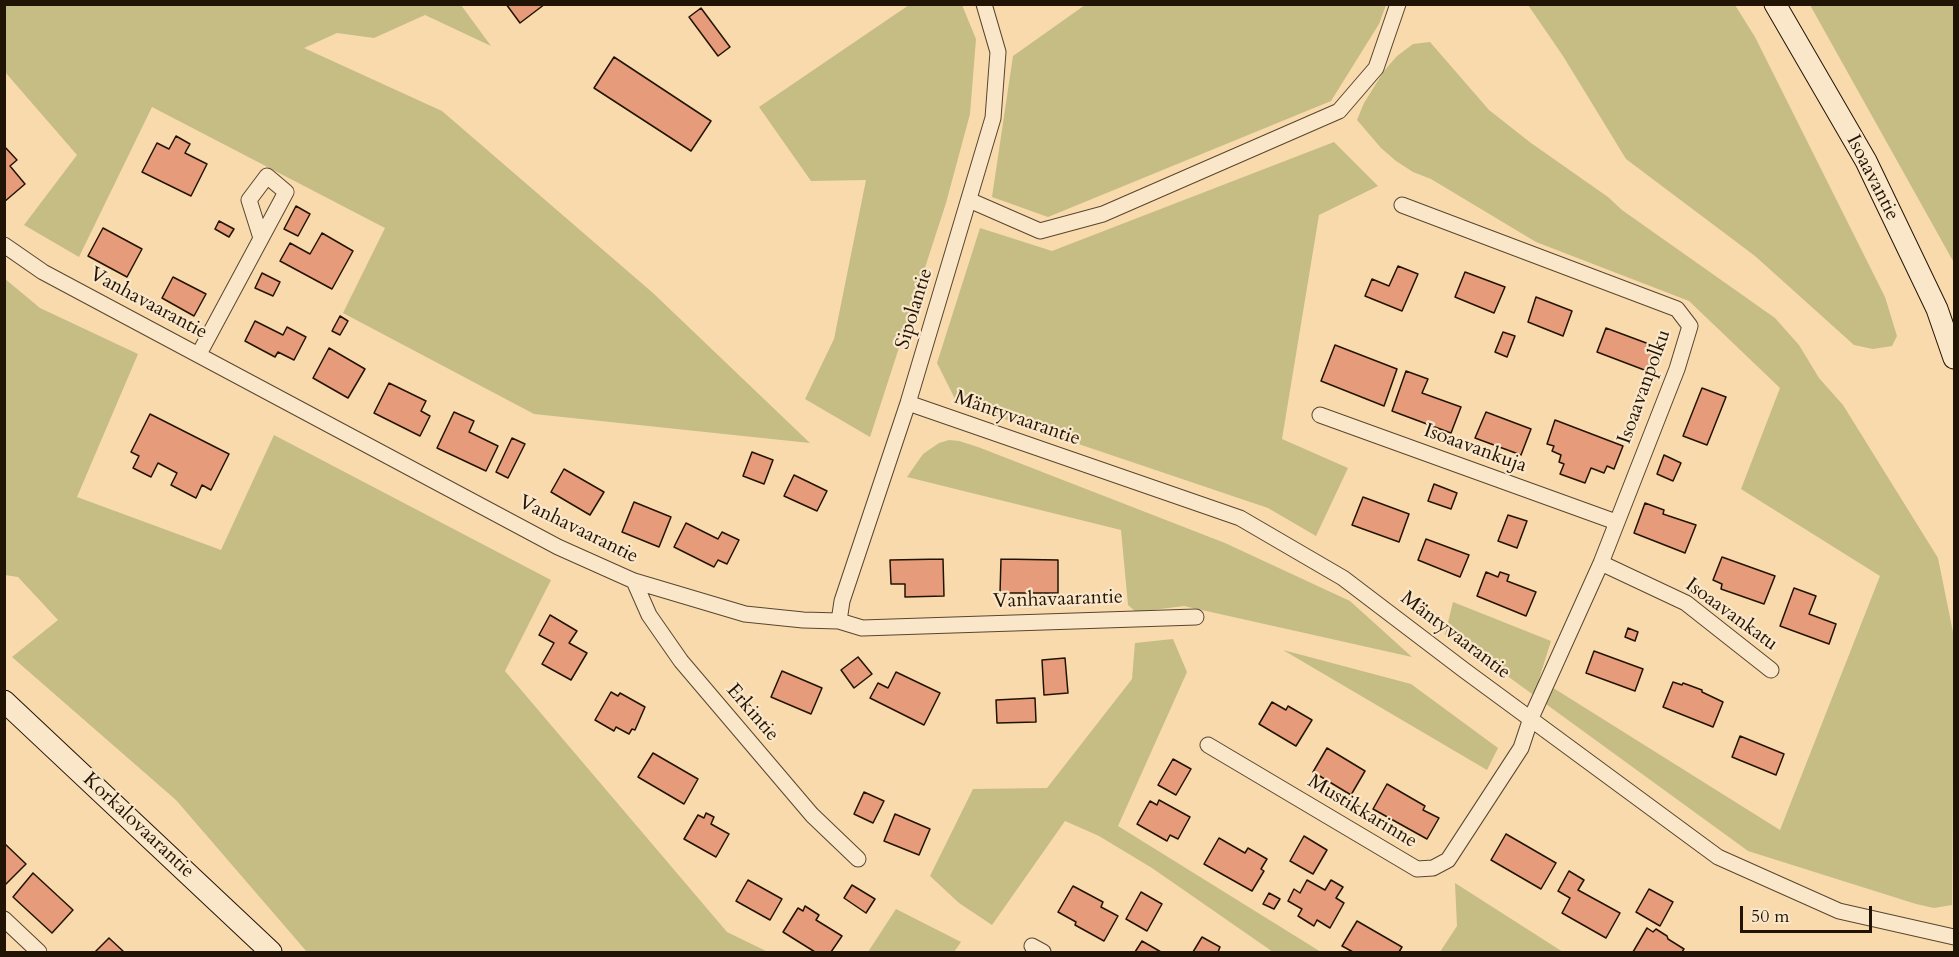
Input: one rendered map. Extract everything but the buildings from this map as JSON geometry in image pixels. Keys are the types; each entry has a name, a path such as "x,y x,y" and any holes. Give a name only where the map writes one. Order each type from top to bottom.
{"main road":[{"name":"Isoaavantie","path":"1775,4 1866,161 1937,309 1954,358"},
{"name":"Korkalovaarantie","path":"4,701 271,952"}],"street":[{"name":"Sipolantie","path":"839,621 842,602 908,403 993,118 998,52 984,4"},
{"path":"969,200 1040,231 1103,214 1339,111 1376,68 1398,4"},
{"name":"Isoaavanpolku","path":"1402,205 1677,309 1690,326 1677,369 1600,563 1531,718"},
{"path":"199,354 261,238"},
{"name":"Vanhavaarantie","path":"4,245 43,272 558,547 634,581 745,615 839,621 862,628 1196,617"},
{"name":"Mäntyvaarantie","path":"908,403 1240,518 1343,578 1718,857 1839,911 1954,937"},
{"name":"Isoaavankuja","path":"1320,415 1616,522"},
{"name":"Isoaavankatu","path":"1600,563 1686,603 1771,670"},
{"name":"Erkintie","path":"634,581 649,615 687,669 812,815 858,859"},
{"name":"Mustikkarinne","path":"1208,745 1417,869 1433,868 1448,860 1459,845 1521,748 1531,718"},
{"path":"4,918 39,952"}],"shaded area":[{"path":"4,5 461,5 491,46 425,15 374,38 337,33 304,48 442,111 653,293 810,443 534,414 343,313 385,228 152,107 79,257 24,225 77,155 5,72"},
{"path":"909,5 962,5 976,39 970,114 946,203 870,437 805,399 834,339 866,180 811,181 759,107"},
{"path":"1085,5 1386,5 1379,24 1331,101 1048,217 992,197 1013,56"},
{"path":"1528,5 1735,5 1755,37 1885,297 1897,336 1892,346 1873,349 1854,345 1755,256 1626,159 1563,56"},
{"path":"1810,5 1954,5 1954,266 1953,261"},
{"path":"1430,42 1489,110 1531,143 1608,197 1622,210 1775,318 1799,345 1819,378 1843,405 1938,558 1954,637 1952,905 1934,908 1916,904 1748,851 1462,643 1445,635 1453,602 1551,641 1539,679 1780,830 1880,576 1741,489 1780,388 1689,301 1536,242 1431,179 1413,172 1396,161 1381,148 1357,120 1364,103 1384,71 1397,56 1413,44"},
{"path":"1334,142 1378,186 1319,215 1282,439 1348,468 1316,536 1268,508 957,403 937,363 980,228 1052,251"},
{"path":"4,278 40,308 138,354 77,497 221,550 274,435 551,580 505,671 727,932 768,952 307,952 176,800 12,657 58,620 18,577 5,575"},
{"path":"949,440 978,447 1225,543 1350,601 1412,657 1184,606 1136,612 1128,605 1121,530 907,477 923,454 939,443"},
{"path":"1173,639 1187,672 1118,826 1321,952 1273,952 1152,868 1099,836 1065,821 992,925 959,903 930,876 973,789 1047,788 1132,679 1135,643"},
{"path":"1283,650 1411,684 1498,748 1487,770"},
{"path":"1455,883 1563,952 1440,952 1457,926"},
{"path":"896,909 961,942 954,952 868,952"}]}
